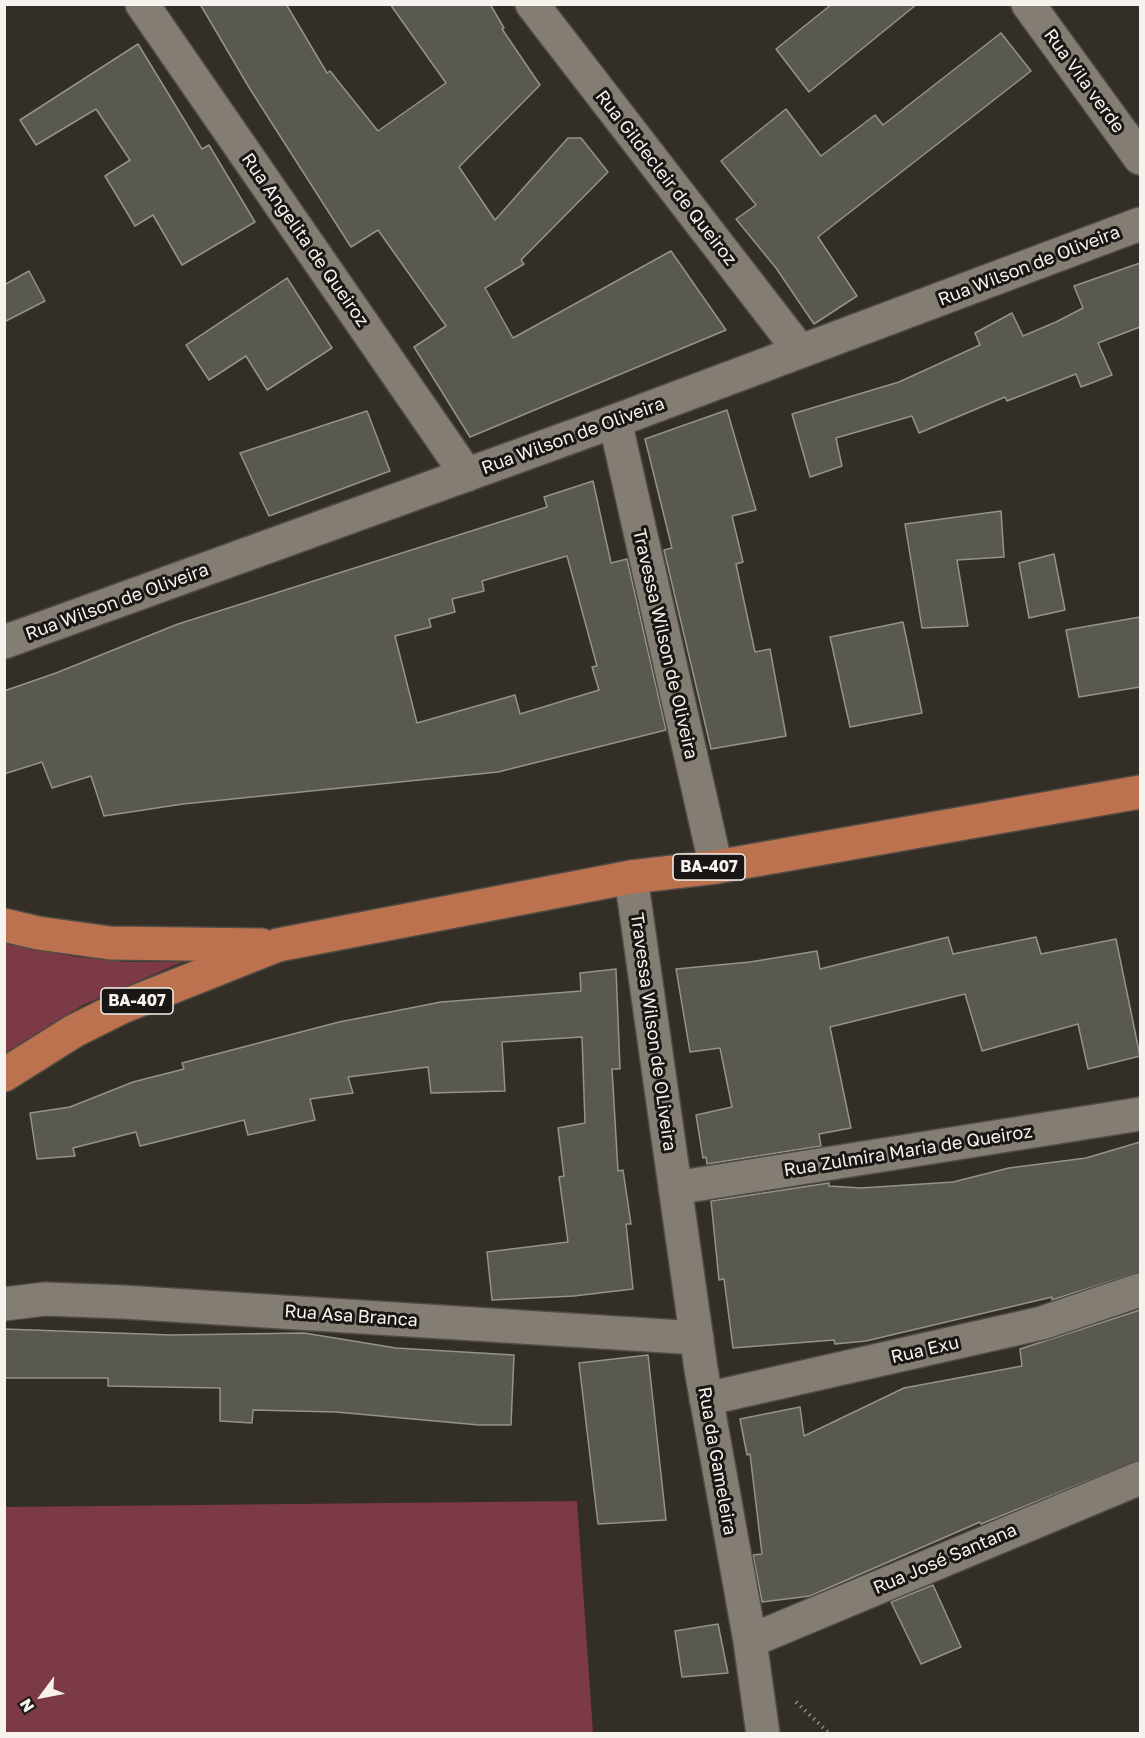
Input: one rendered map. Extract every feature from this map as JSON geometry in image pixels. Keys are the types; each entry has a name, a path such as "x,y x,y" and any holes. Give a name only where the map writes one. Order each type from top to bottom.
{"main road":[{"name":"BA-407","path":"4,1075 74,1031 122,1007 278,945 631,877 716,867 1140,792"},
{"name":"BA-407","path":"4,925 38,933 110,943 278,945"}],"street":[{"name":"Rua Angelita de Queiroz","path":"142,4 467,475"},
{"name":"Rua Gildecleir de Queiroz","path":"532,4 800,351"},
{"name":"Rua Vila verde","path":"1028,4 1140,158"},
{"name":"Rua Wilson de Oliveira","path":"4,642 467,475 1140,224"},
{"name":"Travessa Wilson de Oliveira","path":"615,420 716,867"},
{"name":"Travessa Wilson de OLiveira","path":"631,877 675,1188"},
{"name":"Rua Zulmira Maria de Queiroz","path":"675,1188 1140,1114"},
{"name":"Rua da Gameleira","path":"675,1188 706,1399 750,1641 763,1734"},
{"name":"Rua Exu","path":"706,1399 1042,1323 1140,1290"},
{"name":"Rua Asa Branca","path":"4,1304 45,1299 157,1304 697,1338"},
{"name":"Rua José Santana","path":"750,1641 1140,1478"}],"shaded area":[{"path":"5,943 76,957 129,962 182,962 83,1005 5,1053"},
{"path":"577,1501 593,1733 5,1733 5,1507"}],"building":[{"path":"200,4 286,4 327,73 330,71 378,131 446,83 390,4 490,4 504,28 502,29 540,85 459,167 495,220 568,138 581,138 608,172 521,260 524,264 485,288 513,338 671,251 726,330 470,437 414,347 446,326 378,230 351,247 250,89"},
{"path":"832,4 917,4 809,92 776,49"},
{"path":"1001,33 1031,71 818,237 857,296 814,324 776,268 736,219 756,205 721,161 786,109 821,156 875,115 883,125"},
{"path":"138,44 202,149 209,145 255,222 182,265 153,215 135,226 105,176 130,160 96,109 36,145 20,120"},
{"path":"1140,263 1140,327 1098,343 1112,375 1081,387 1076,374 1007,401 1005,397 919,433 912,416 836,438 842,466 810,477 792,414 899,382 980,345 975,333 1012,313 1023,336 1056,322 1083,308 1074,286"},
{"path":"29,271 45,301 4,322 4,285"},
{"path":"287,278 332,348 267,390 246,356 209,380 186,345"},
{"path":"727,410 756,510 732,516 743,562 736,564 755,652 770,649 786,736 711,749 664,550 672,548 645,439"},
{"path":"367,411 390,471 269,516 240,453"},
{"path":"593,481 611,563 627,559 666,730 498,772 183,804 104,816 91,776 52,788 42,762 4,774 4,691 56,673 178,624 547,507 544,497","holes":["567,556 597,666 592,667 599,690 520,714 515,695 417,723 395,636 431,627 429,619 455,612 452,599 484,591 482,581"]},
{"path":"1001,511 1004,557 957,560 968,626 922,628 905,524"},
{"path":"1054,554 1065,610 1029,618 1019,563"},
{"path":"1140,617 1140,687 1079,697 1066,630"},
{"path":"903,622 922,713 850,727 830,637"},
{"path":"948,937 953,954 1036,937 1041,954 1116,939 1140,1056 1088,1069 1078,1024 982,1051 965,994 830,1027 851,1128 819,1134 821,1146 707,1164 706,1157 703,1158 696,1115 732,1107 720,1048 690,1052 676,969 750,962 817,951 820,969"},
{"path":"616,969 620,1069 612,1069 618,1171 623,1170 631,1224 626,1224 633,1289 574,1296 492,1300 487,1252 568,1242 559,1177 564,1176 558,1128 585,1123 582,1037 502,1042 505,1091 431,1093 428,1067 348,1077 353,1093 310,1099 315,1120 248,1135 244,1120 140,1146 136,1132 73,1148 75,1156 37,1159 30,1113 70,1107 133,1082 184,1069 182,1063 339,1022 441,1002 581,991 580,973"},
{"path":"1140,1142 1140,1272 1052,1300 1052,1297 866,1341 835,1344 834,1340 733,1348 724,1279 719,1280 711,1201 829,1183 829,1186 861,1188 953,1182 1009,1168 1086,1158"},
{"path":"1140,1310 1140,1460 981,1524 980,1522 810,1596 762,1602 753,1555 762,1554 750,1454 747,1455 740,1419 800,1407 804,1436 904,1388 1022,1366 1020,1349"},
{"path":"4,1329 171,1335 304,1333 396,1348 514,1355 511,1425 479,1425 336,1412 253,1410 252,1423 220,1421 220,1388 108,1386 108,1378 4,1378"},
{"path":"648,1355 666,1520 598,1524 579,1363"},
{"path":"933,1585 961,1647 921,1664 891,1602"},
{"path":"718,1624 728,1673 682,1677 675,1631"}]}
